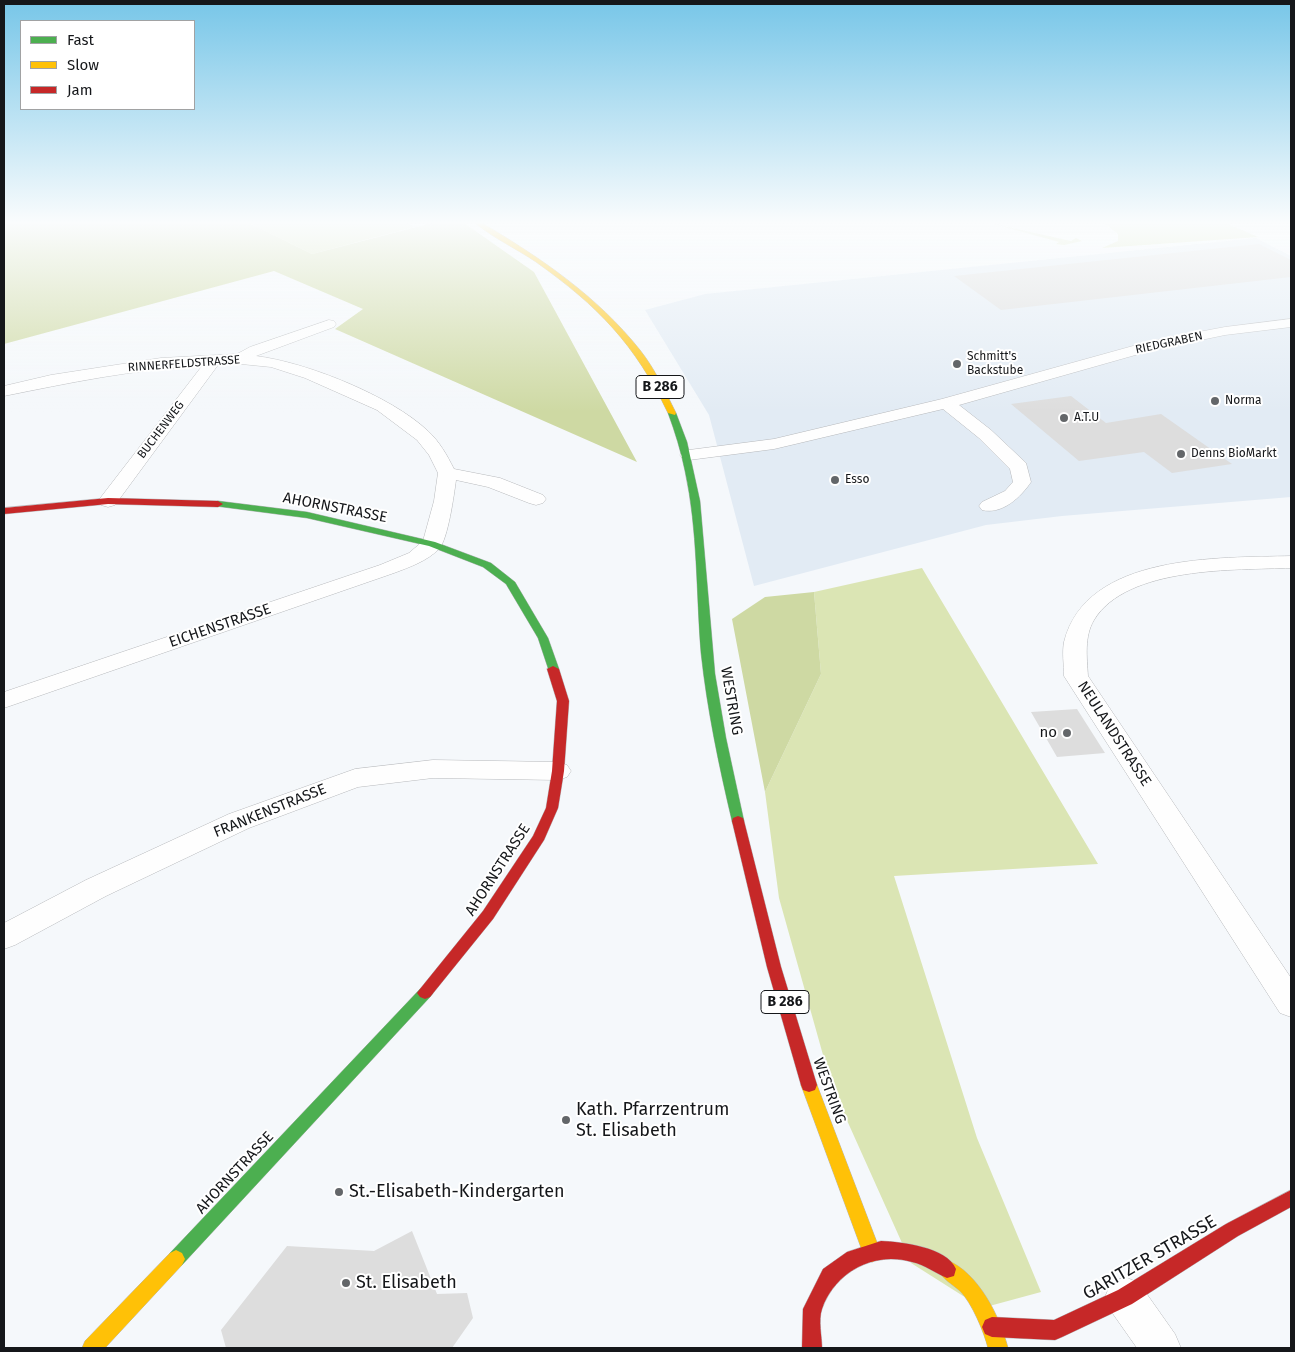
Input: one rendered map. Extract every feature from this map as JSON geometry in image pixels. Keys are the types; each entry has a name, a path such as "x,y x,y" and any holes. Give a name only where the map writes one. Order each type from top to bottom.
{"main road":[{"name":"WESTRING","path":"574,286 618,326 636,350 665,396 689,455 699,521 710,674 738,824 799,1051 872,1253"},
{"name":"AHORNSTRASSE","path":"4,512 108,501 159,500 307,515 432,544 487,565 510,582 543,638 563,701 558,771 552,808 539,837 488,915 437,981 92,1348"},
{"name":"GARITZER STRASSE","path":"992,1327 1055,1330 1125,1297 1232,1230 1291,1198"},
{"path":"812,1348 812,1309 830,1276 853,1258 881,1250 911,1252 941,1264 968,1286 992,1327 998,1348"}],"street":[{"name":"RIEDGRABEN","path":"689,455 752,448 946,403 1151,346 1225,331 1291,323"},
{"path":"241,359 255,350 329,324"},
{"name":"RINNERFELDSTRASSE","path":"4,391 51,380 130,368 241,359 273,363 311,375 383,406 423,436 437,454 447,473"},
{"name":"BUCHENWEG","path":"108,501 214,360"},
{"path":"946,403 985,434 1019,468 1022,482 1012,495 989,506"},
{"path":"432,544 444,502 447,473 493,482 536,499"},
{"name":"EICHENSTRASSE","path":"4,700 387,569 416,557 432,544"},
{"name":"NEULANDSTRASSE","path":"1291,562 1200,565 1142,578 1107,594 1084,618 1075,643 1076,676 1291,1004"},
{"name":"FRANKENSTRASSE","path":"4,937 96,888 239,821 355,778 433,770 558,771"},
{"path":"1125,1297 1161,1348"}],"shaded area":[{"path":"783,286 1291,286 1291,318 1280,320 1291,328 1291,497 1062,516 986,525 754,586 709,415 645,310 705,294"}],"green space":[{"path":"4,286 218,286 4,344"},
{"path":"309,286 542,286 637,462 335,329 363,309"},
{"path":"922,568 1098,864 894,876 977,1138 1041,1292 982,1308 911,1263 832,1087 779,898 765,792 821,674 814,592"},
{"path":"814,592 821,674 765,792 732,619 765,597"}],"building":[{"path":"968,286 1211,286 1001,310"},
{"path":"1071,396 1106,423 1161,414 1232,464 1172,473 1144,452 1079,461 1011,404"},
{"name":"no","path":"1077,709 1105,753 1057,757 1031,712"},
{"name":"St. Elisabeth","path":"412,1231 437,1294 467,1293 473,1318 452,1348 226,1348 221,1330 287,1246 374,1251"}],"traffic: fast":[{"path":"672,413 690,472 695,501 699,532 707,653 720,738 738,821"},
{"path":"218,504 307,515 432,544 487,565 510,582 543,638 553,669"},
{"path":"176,1259 425,993"}],"traffic: slow":[{"path":"572,286 616,326 638,352 657,381 672,413"},
{"path":"809,1085 872,1253"},
{"path":"92,1348 176,1259"},
{"path":"947,1269 968,1286 992,1327 998,1348"}],"traffic: jam":[{"path":"4,511 108,501 218,504"},
{"path":"425,993 488,915 539,837 552,808 558,771 563,701 553,669"},
{"path":"738,821 774,967 809,1085"},
{"path":"992,1327 1055,1330 1125,1297 1232,1230 1291,1198"},
{"path":"812,1348 812,1309 830,1276 853,1258 881,1250 911,1252 941,1264 947,1269"}],"place":[{"name":"Schmitt's Backstube","path":"957,364"},
{"name":"Norma","path":"1215,401"},
{"name":"A.T.U","path":"1064,418"},
{"name":"Denns BioMarkt","path":"1181,454"},
{"name":"Esso","path":"835,480"},
{"name":"no","path":"1067,733"},
{"name":"Kath. Pfarrzentrum St. Elisabeth","path":"566,1120"},
{"name":"St.-Elisabeth-Kindergarten","path":"339,1192"},
{"name":"St. Elisabeth","path":"346,1283"}]}
